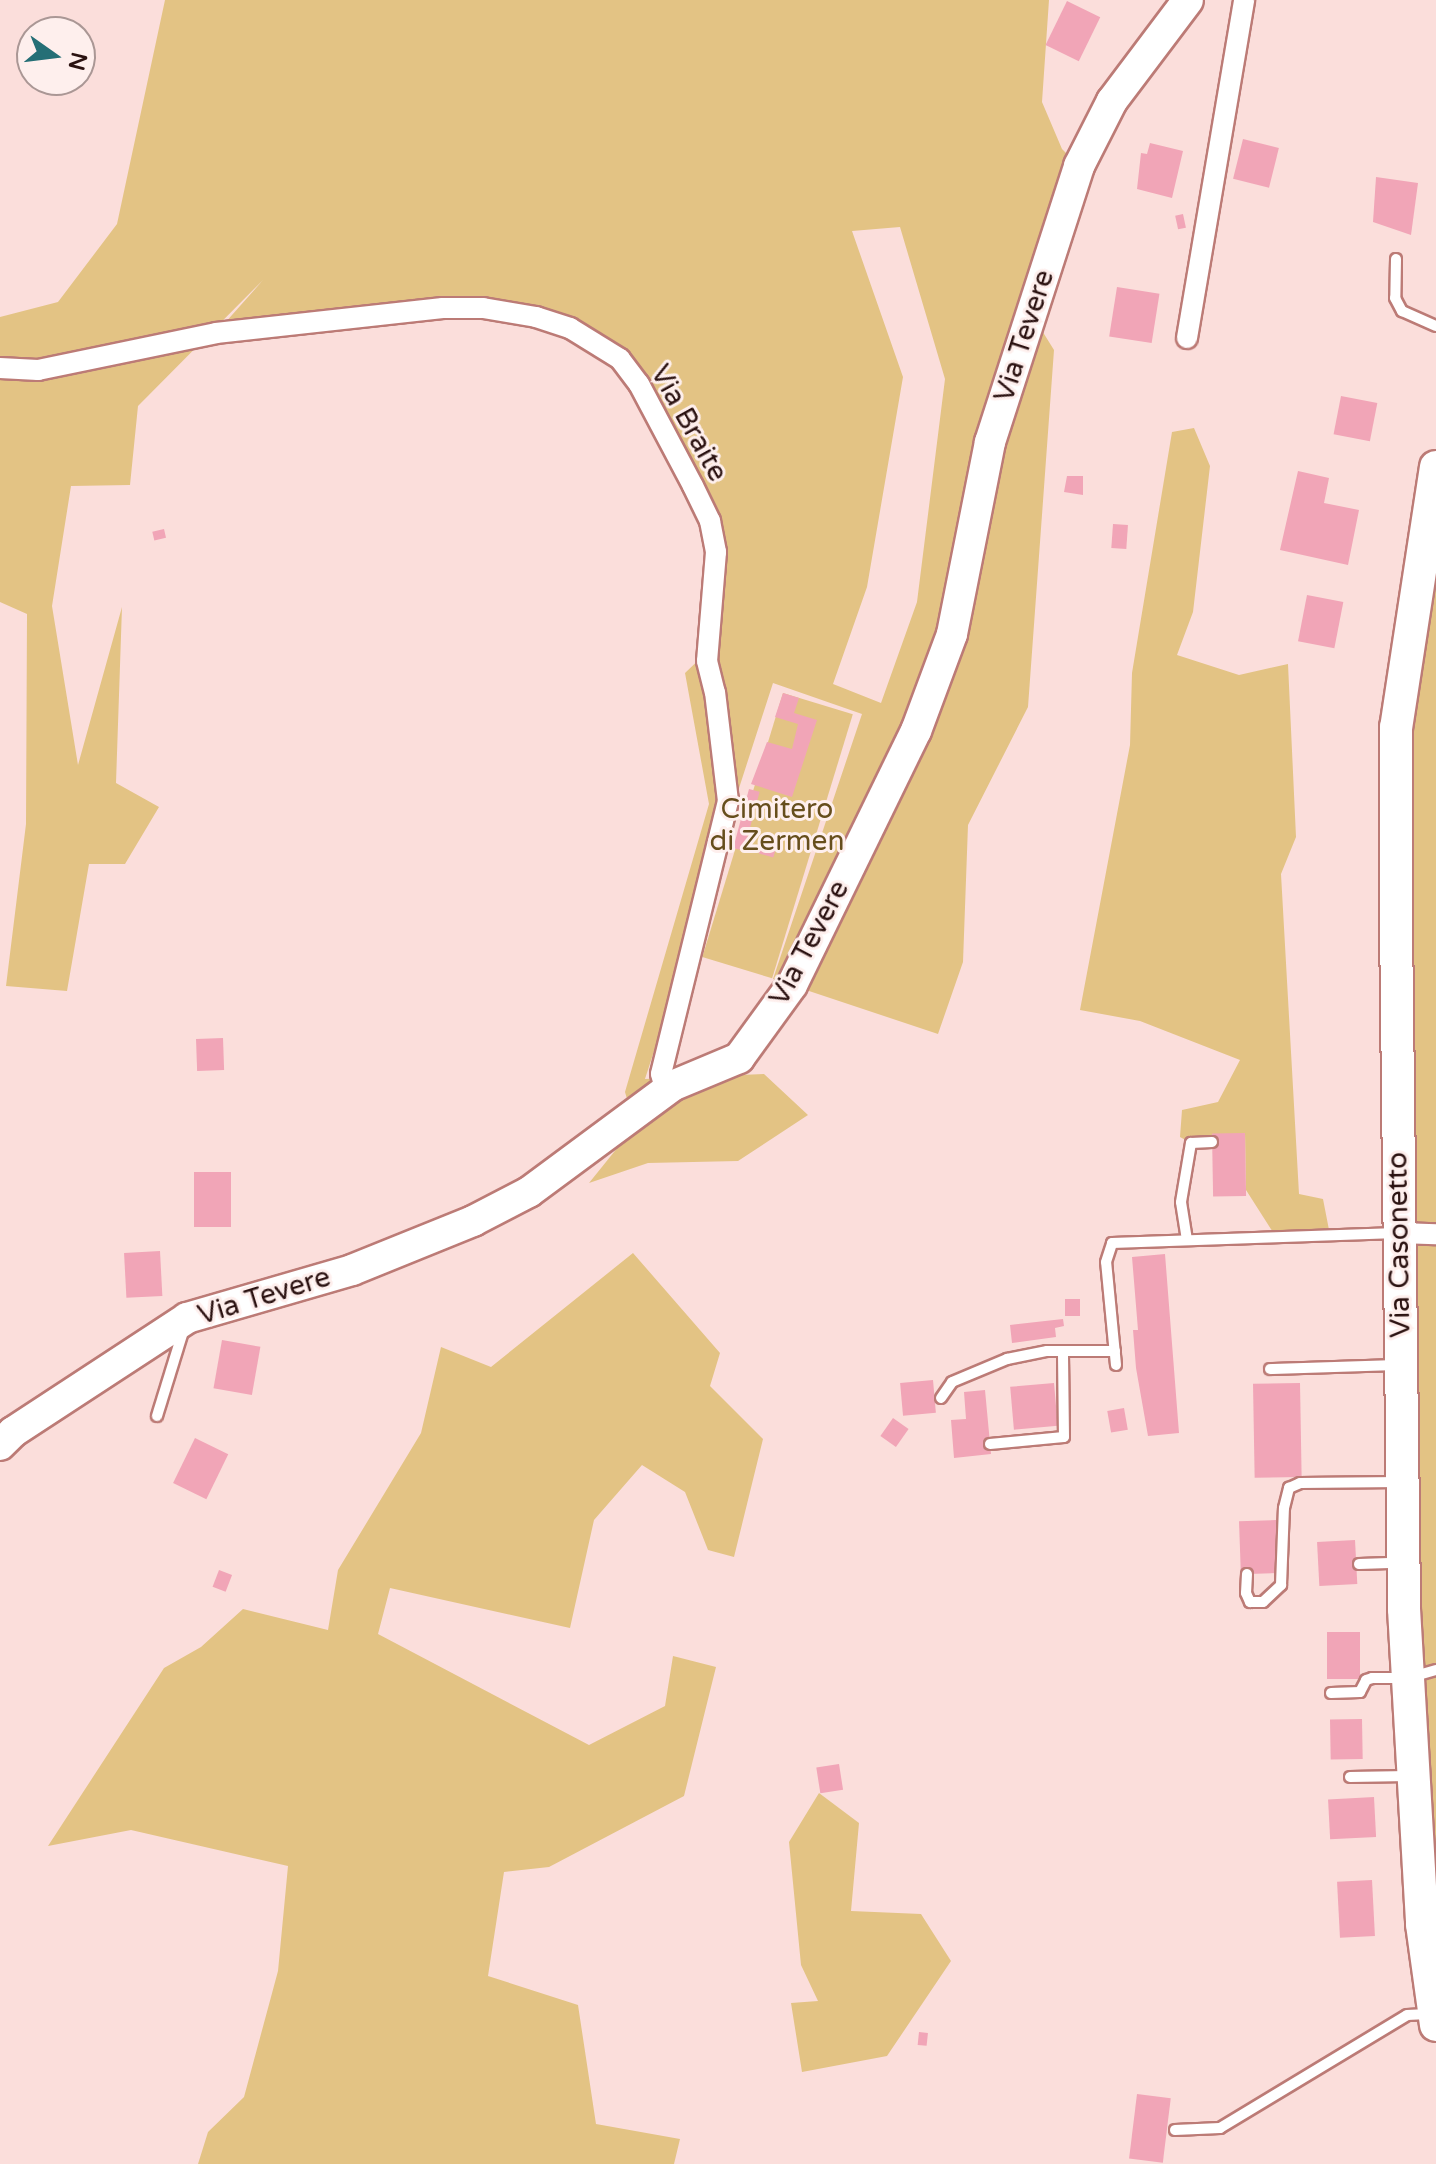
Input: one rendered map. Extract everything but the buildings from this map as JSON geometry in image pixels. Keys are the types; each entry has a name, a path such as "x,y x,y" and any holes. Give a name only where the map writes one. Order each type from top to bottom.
{"main road":[{"name":"Via Tevere","path":"0,1445 13,1432 187,1318 352,1270 473,1221 529,1192 666,1091 739,1058 792,985 916,731 952,634 990,442 1079,166 1112,101 1188,0"},
{"name":"Via Casonetto","path":"1435,2020 1422,1924 1414,1776 1428,1673 1403,1562 1396,727 1422,587 1436,467"}],"street":[{"path":"1187,338 1244,0"},
{"name":"Via Braite","path":"0,368 38,370 216,333 443,308 483,308 536,317 570,328 620,359 639,384 693,486 710,521 716,552 707,661 715,692 728,801 661,1074 666,1091"},
{"path":"1399,1233 1436,1234"}],"lane":[{"path":"1396,259 1395,298 1402,311 1436,326"},
{"path":"1187,1240 1181,1202 1191,1143 1212,1142"},
{"path":"1116,1365 1106,1262 1112,1243 1399,1233"},
{"path":"157,1416 187,1318"},
{"path":"941,1398 952,1382 1007,1359 1063,1351 1115,1351"},
{"path":"990,1444 1064,1437 1063,1351"},
{"path":"1270,1369 1401,1365"},
{"path":"1247,1574 1246,1593 1250,1602 1263,1602 1281,1585 1284,1508 1289,1488 1300,1483 1402,1482"},
{"path":"1359,1564 1403,1562"},
{"path":"1331,1693 1360,1692 1366,1680 1372,1678 1428,1673"},
{"path":"1350,1777 1414,1776"},
{"path":"1175,2130 1220,2128 1407,2015 1435,2020"}],"green space":[{"path":"165,0 1049,0 1042,102 1062,149 1079,166 1031,313 1054,350 1028,707 968,825 963,962 938,1034 773,979 862,714 773,683 645,1079 764,1074 808,1115 738,1161 648,1163 589,1183 635,1126 625,1092 709,804 685,673 708,651 716,552 663,432 596,342 483,308 216,333 263,280 138,406 130,485 71,486 52,606 78,765 122,607 116,783 159,807 125,864 89,864 67,991 6,986 26,824 27,614 0,602 0,317 58,302 117,224","holes":["900,227 945,379 917,602 881,703 833,684 867,587 903,377 852,231"]},
{"path":"1194,428 1210,466 1193,612 1177,655 1239,675 1288,664 1296,837 1281,874 1299,1194 1323,1199 1330,1235 1276,1237 1246,1190 1245,1133 1212,1142 1191,1143 1180,1137 1182,1110 1218,1102 1240,1060 1140,1021 1080,1010 1130,745 1132,673 1172,432"},
{"path":"1436,555 1436,1857 1420,1663 1416,1234 1398,1081 1396,841"},
{"name":"Cimitero di Zermen","path":"783,693 853,714 772,978 702,957"},
{"path":"633,1253 720,1353 710,1386 763,1439 734,1557 708,1550 685,1492 642,1465 594,1520 570,1628 390,1588 378,1634 589,1745 665,1706 673,1656 716,1667 684,1796 549,1867 504,1872 488,1976 578,2005 596,2124 680,2139 674,2164 198,2164 208,2132 244,2097 278,1971 288,1866 131,1830 48,1846 164,1668 201,1647 243,1609 328,1630 338,1570 421,1433 441,1347 491,1367"},
{"path":"819,1793 859,1823 851,1911 921,1914 951,1961 887,2056 802,2072 791,2003 818,2001 801,1965 789,1842"}]}
